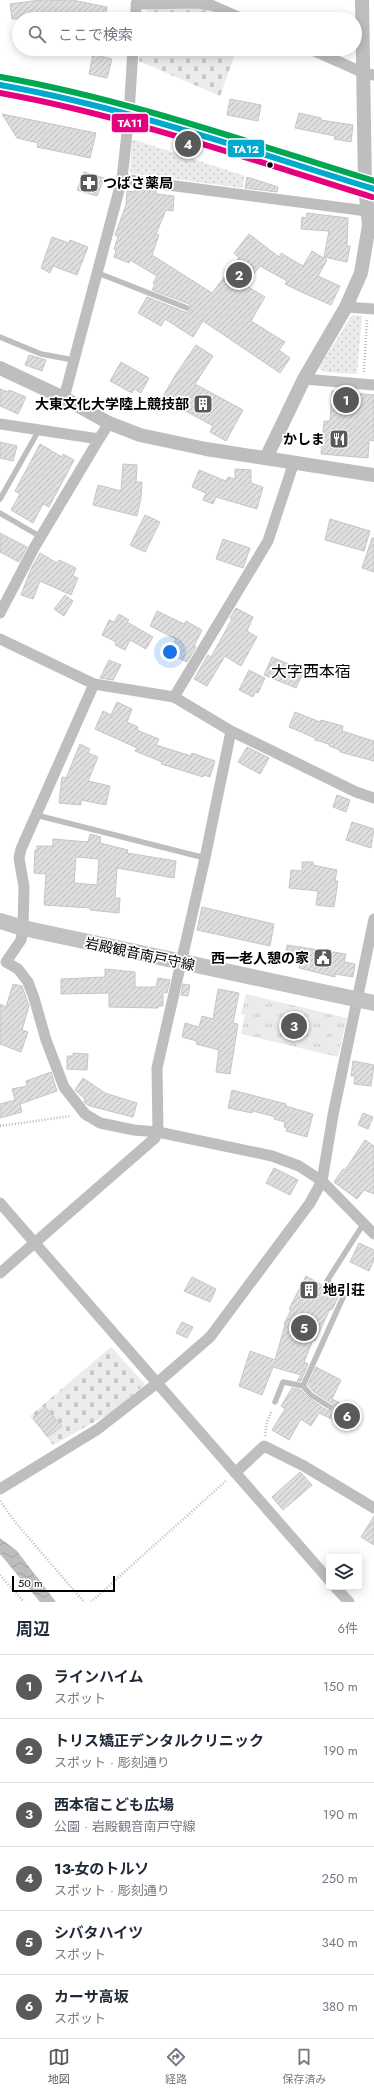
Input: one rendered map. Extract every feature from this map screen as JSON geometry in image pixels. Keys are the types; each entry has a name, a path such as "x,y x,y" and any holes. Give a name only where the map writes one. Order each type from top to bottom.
{"main road":[{"name":"岩殿観音南戸守線","path":"0,921 23,928 182,963 374,1003"}],"street":[{"path":"266,458 304,379 346,307 361,273 369,225 367,211 370,188 369,74 362,0"},
{"path":"135,12 136,2 197,3 211,5 227,12"},
{"path":"64,398 122,179 129,114 133,56"},
{"path":"327,56 369,74"},
{"path":"0,85 67,98 167,124 370,188"},
{"path":"122,179 367,211"},
{"path":"346,307 371,309"},
{"path":"0,368 64,398 109,423 140,435 172,443 374,475"},
{"path":"304,379 369,384"},
{"path":"0,612 41,537 109,423"},
{"path":"0,424 99,439"},
{"path":"174,696 268,541 294,462"},
{"path":"0,639 94,684 174,696 231,731 356,792 374,798"},
{"path":"94,684 35,815 18,858 24,887 23,928 21,940 3,961 18,969 28,982 46,1040 64,1088 85,1114 100,1123 134,1130 158,1132 272,1156 299,1166 322,1181 364,1222 374,1234"},
{"path":"0,1273 155,1138 158,1132 157,1068 182,963 231,731"},
{"path":"0,1489 98,1428 157,1384 210,1337 310,1203 322,1181 333,1115 374,919"},
{"path":"0,1203 34,1244 326,1577"},
{"path":"235,1473 264,1446 304,1466 374,1508"},
{"path":"338,1590 349,1602"}],"lane":[{"path":"98,273 187,308"},
{"path":"0,337 41,354 74,360"},
{"path":"0,499 39,430"},
{"path":"0,512 41,537"},
{"path":"35,815 205,858"},
{"path":"303,1386 317,1351 346,1293 327,1281 364,1222"},
{"path":"275,1402 284,1382 303,1386 311,1395 330,1407"}],"path":[{"path":"369,384 371,309"},
{"path":"0,1126 85,1114"},
{"path":"264,1446 267,1422 275,1402"},
{"path":"91,1602 235,1473"},
{"path":"0,1500 16,1523 84,1602"},
{"path":"0,1575 24,1602"}],"green space":[{"path":"148,9 205,9 213,12 145,12"},
{"path":"139,56 234,56 220,96 139,61"},
{"path":"132,139 245,176 242,188 130,173"},
{"path":"352,315 362,316 357,374 324,372 319,368"},
{"path":"246,994 347,1018 338,1057 241,1034 245,1015 241,1014"},
{"path":"111,1347 145,1384 114,1411 53,1445 30,1416"}],"water":[{"path":"0,1538 17,1551 56,1602 40,1602 0,1554"}],"building":[{"path":"41,0 72,0 107,7 106,12 12,12 12,19 10,4"},
{"path":"93,56 101,56 112,59 107,78 89,74"},
{"path":"230,99 261,105 258,121 227,115"},
{"path":"299,113 321,118 321,120 353,125 351,142 334,139 335,136 295,128"},
{"path":"2,114 96,133 90,158 37,147 38,143 17,138"},
{"path":"84,172 104,178 97,196 77,190"},
{"path":"247,177 278,187 277,192 245,188"},
{"path":"135,190 156,191 156,194 174,196 173,211 166,210 156,234 159,235 152,255 212,293 239,258 234,253 249,234 279,257 281,253 303,266 312,251 327,260 318,276 340,286 331,305 285,284 287,281 260,266 245,285 265,297 251,321 285,342 279,350 290,358 280,373 203,321 193,337 165,319 161,326 138,313 147,297 185,312 189,312 191,308 189,304 152,290 155,284 153,283 157,276 130,260 129,263 114,257 116,250 114,249 118,237 115,235 126,205 127,191 135,192"},
{"path":"307,213 348,218 347,246 350,246 347,262 324,257 329,231 301,229 302,217 306,218"},
{"path":"52,237 69,243 70,240 88,247 77,275 53,266 50,273 41,268"},
{"name":"大東文化大学陸上競技部","path":"196,345 213,356 195,384 243,410 226,441 210,432 213,426 162,398"},
{"path":"29,355 46,360 42,371 25,365"},
{"path":"121,362 149,378 141,393 134,389 132,393 110,381"},
{"path":"0,389 8,392 9,390 26,397 18,414 0,406"},
{"path":"332,391 374,395 374,441 369,440 368,458 321,454 324,421 330,421"},
{"path":"0,442 17,446 13,461 0,458"},
{"path":"40,444 62,457 63,454 74,460 49,507 43,504 33,523 11,510 20,494 15,491"},
{"path":"123,464 137,465 136,482 142,482 141,498 137,516 93,505 98,485 121,491"},
{"path":"235,469 251,470 251,483 263,487 257,509 216,497 213,504 203,500 206,493 192,487 199,470 226,481 228,477 235,479"},
{"path":"145,515 160,522 145,552 130,545"},
{"path":"330,519 370,531 364,551 325,540"},
{"path":"0,533 27,547 19,562 0,552"},
{"path":"372,538 374,538 374,572 362,568"},
{"path":"223,539 250,548 243,568 216,559"},
{"path":"40,553 57,563 59,560 76,568 73,576 78,578 71,595 40,581 33,599 21,595 31,569"},
{"path":"65,595 73,601 64,616 54,609"},
{"path":"236,608 253,617 247,631 257,637 241,666 225,656 207,686 194,679 208,655 211,657 232,619 230,618"},
{"path":"157,611 184,624 186,621 202,630 194,646 196,647 187,662 169,653 176,639 150,626"},
{"path":"119,614 129,620 127,622 153,637 146,649 130,640 125,650 115,645 116,642 102,635 109,620 114,622"},
{"path":"272,657 304,671 296,688 264,675"},
{"path":"109,660 121,665 113,680 100,678"},
{"path":"249,670 265,678 258,693 255,692 253,697 239,690"},
{"path":"117,702 132,709 127,722 138,727 137,730 159,739 156,745 191,756 192,753 215,761 210,777 204,775 203,777 161,764 162,762 135,751 137,748 95,729 103,711 111,715"},
{"path":"295,712 320,722 321,720 343,726 342,731 374,741 374,761 340,752 340,750 329,746 329,744 315,740 315,738 289,727"},
{"path":"80,744 90,749 88,753 98,757 88,781 110,786 106,805 81,800 81,805 59,803 62,777 66,778"},
{"path":"247,747 269,758 260,774 238,762"},
{"path":"337,795 350,800 346,812 333,807"},
{"path":"352,822 374,829 371,848 346,840"},
{"path":"90,834 101,837 100,843 128,850 127,853 176,861 174,878 117,868 115,898 120,898 119,913 90,910 90,908 44,905 46,874 34,873 35,850 37,850 37,846 53,846 53,839 88,842","holes":["76,857 99,859 97,885 74,883"]},
{"path":"302,862 313,862 313,865 337,870 335,881 338,881 334,907 316,905 318,891 289,888 291,870 302,871"},
{"path":"202,907 274,924 270,946 197,930"},
{"name":"西一老人憩の家","path":"287,945 346,954 344,962 355,964 353,977 335,974 335,977 299,968 300,959 286,958"},
{"path":"105,969 135,972 135,987 156,987 158,978 170,980 167,993 163,992 163,1006 158,1006 158,1008 109,1007 109,993 61,994 61,979 105,977"},
{"path":"13,984 22,986 29,1006 22,1030 28,1032 21,1052 0,1044 0,1004 6,1007"},
{"path":"183,984 190,985 188,996 181,995"},
{"path":"218,989 239,993 233,1023 238,1024 230,1074 216,1072 219,1050 196,1044 197,1041 182,1037 185,1023 199,1027 202,1016 213,1019"},
{"path":"73,1053 88,1054 87,1070 67,1069 67,1056 73,1056"},
{"path":"353,1061 374,1065 371,1086 354,1084 355,1076 351,1076"},
{"path":"51,1072 57,1091 20,1104 22,1112 0,1118 0,1104 15,1100 12,1089 27,1086 26,1081"},
{"path":"83,1078 105,1093 137,1103 133,1117 90,1106 85,1103 85,1099 75,1090"},
{"path":"232,1090 286,1104 286,1106 313,1114 307,1137 286,1131 287,1128 284,1127 285,1122 274,1119 275,1117 253,1111 252,1113 228,1108"},
{"path":"363,1113 373,1117 368,1129 358,1125"},
{"path":"365,1140 374,1146 374,1194 364,1190 357,1199 334,1182 343,1169 345,1170"},
{"path":"274,1168 298,1180 290,1195 266,1183"},
{"path":"359,1243 374,1250 374,1260 369,1271 350,1262"},
{"path":"306,1276 339,1295 332,1310 330,1309 315,1341 313,1340 304,1362 308,1364 301,1381 297,1381 301,1375 273,1367 262,1395 239,1386 250,1351 275,1360 285,1325 284,1324 291,1310 289,1309"},
{"path":"192,1277 216,1289 210,1302 184,1291"},
{"path":"182,1322 193,1327 187,1338 176,1333"},
{"path":"316,1367 341,1380 332,1399 359,1412 352,1428 319,1413 311,1426 301,1419 289,1440 272,1430 285,1409 281,1406 292,1388 301,1390 309,1398 328,1411 334,1409 333,1404 314,1392 308,1385"},
{"path":"45,1407 62,1426 48,1437 33,1418"},
{"path":"300,1472 312,1485 283,1510 272,1497"},
{"path":"374,1516 374,1545 361,1537"}],"transit line":[{"path":"1,77 143,110 235,137 374,181"},
{"name":"TA12","path":"0,85 142,118 235,145 374,189"},
{"name":"TA11","path":"0,93 141,126 233,153 372,197"}],"place":[{"name":"13-女のトルソ","path":"188,144"},
{"name":"つばさ薬局","path":"89,183"},
{"name":"トリス矯正デンタルクリニック","path":"239,275"},
{"name":"ラインハイム","path":"346,400"},
{"name":"大東文化大学陸上競技部","path":"203,404"},
{"name":"かしま","path":"339,439"},
{"name":"西一老人憩の家","path":"323,958"},
{"name":"西本宿こども広場","path":"294,1026"},
{"name":"地引荘","path":"309,1290"},
{"name":"シバタハイツ","path":"304,1328"},
{"name":"カーサ高坂","path":"347,1416"}],"district":[{"name":"大字西本宿","path":"311,671"}]}
